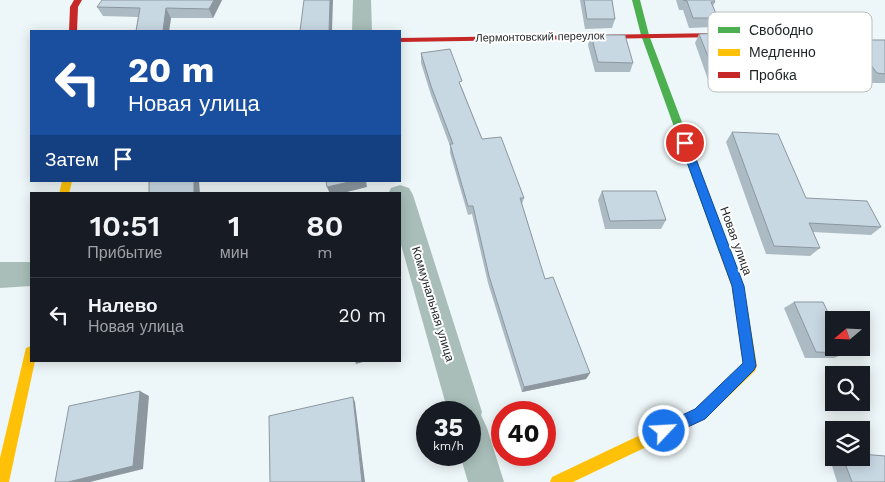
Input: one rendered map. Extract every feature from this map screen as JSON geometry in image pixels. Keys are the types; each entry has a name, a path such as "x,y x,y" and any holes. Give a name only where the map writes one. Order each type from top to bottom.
{"street":[{"path":"73,30 74,7 78,0"},
{"path":"362,0 362,30"},
{"name":"Новая улица","path":"557,482 700,414 750,366 738,286 645,35 636,0"},
{"name":"Лермонтовский переулок","path":"401,40 708,34"},
{"name":"Коммунальная улица","path":"401,197 462,401"},
{"path":"0,274 30,274"},
{"path":"2,482 30,356"},
{"path":"481,465 486,482"}],"building":[{"path":"102,0 214,0 209,9 166,8 163,30 136,30 140,8 97,7"},
{"path":"304,0 330,0 329,30 300,30"},
{"path":"584,0 612,0 615,19 587,19"},
{"path":"683,0 714,0 715,2 711,2 715,12 708,12 708,18 693,18 687,1"},
{"path":"699,34 708,34 708,56"},
{"path":"591,35 625,35 633,63 598,62"},
{"path":"872,40 885,40 885,74 877,73 872,66"},
{"path":"450,49 462,81 459,82 482,139 501,137 524,198 520,198 545,279 553,277 590,373 524,387 489,276 473,206 468,206 450,144 453,144 431,86 421,53"},
{"path":"732,132 778,134 806,198 867,201 881,227 809,223 820,248 774,246"},
{"path":"149,182 194,182 194,192 149,192"},
{"path":"326,182 349,182 327,187"},
{"path":"602,191 656,191 666,220 610,221"},
{"path":"794,302 823,302 827,311 825,311 825,352 816,352"},
{"path":"140,391 133,466 68,482 55,482 69,406"},
{"path":"353,397 362,482 270,482 269,416"},
{"path":"870,455 885,456 885,482 852,482 846,466 870,466"}],"traffic: fast":[{"path":"636,0 645,35 725,252"}],"traffic: slow":[{"path":"64,192 67,182"},
{"path":"557,482 700,414 750,366 738,287 725,252"},
{"path":"2,482 30,356"}],"traffic: jam":[{"path":"73,30 74,7 78,0"},
{"path":"401,40 708,35"}],"route":[{"path":"664,431 700,414 750,366 738,286 685,143"}]}
